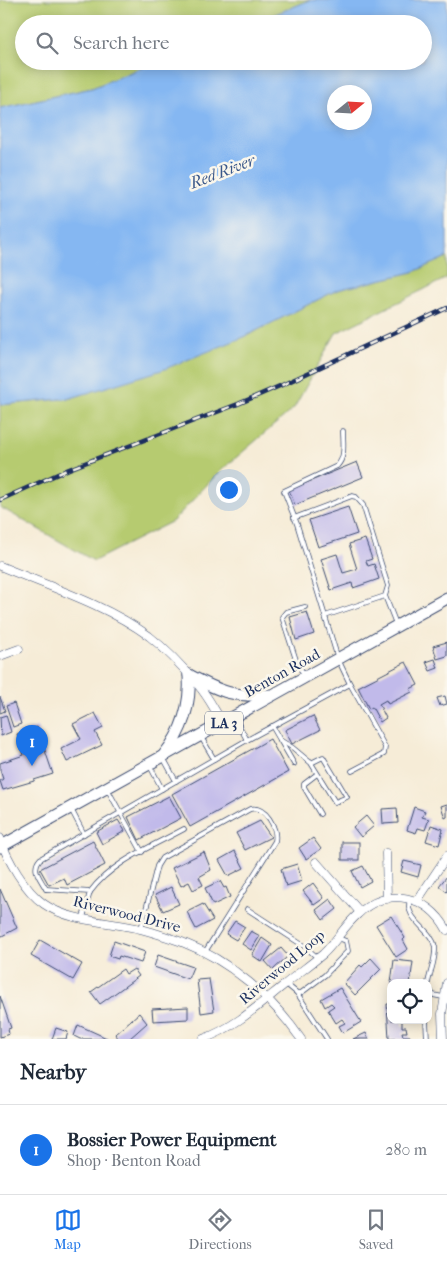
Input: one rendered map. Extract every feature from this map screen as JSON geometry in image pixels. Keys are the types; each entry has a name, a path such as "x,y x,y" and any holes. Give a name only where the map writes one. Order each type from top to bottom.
{"main road":[{"name":"Benton Road","path":"1,843 107,788 447,598"},
{"path":"163,757 183,722 189,693 189,675 230,694 242,696 273,695"}],"street":[{"path":"0,566 95,606 126,621 149,636 171,655 199,686 223,723"},
{"path":"0,656 19,650"},
{"name":"Riverwood Drive","path":"1,843 22,880 37,898 50,908 83,918 141,929 205,952 245,979 267,999 301,1039"},
{"path":"386,853 387,899"},
{"path":"447,856 414,900 433,910 447,930"},
{"path":"316,862 360,912"},
{"name":"Riverwood Loop","path":"202,1039 232,1025 267,999 318,958 360,912 377,902 387,899 397,897 414,900"},
{"path":"443,1039 441,1026 447,983"}],"lane":[{"path":"344,431 341,462 337,466 284,491 338,659 385,747 384,754 352,771"},
{"path":"294,518 352,496 360,499 388,586 385,596 396,626"},
{"path":"325,616 385,596"},
{"path":"304,606 286,612 282,617 298,666 306,676"},
{"path":"46,889 35,869 36,863 40,859 247,740 350,684"},
{"path":"235,717 247,740"},
{"path":"272,726 294,764"},
{"path":"201,736 214,759"},
{"path":"280,740 311,763 335,802 347,797 323,757 311,763"},
{"path":"163,757 176,781"},
{"path":"149,764 162,789"},
{"path":"317,774 304,784 304,787 320,814"},
{"path":"107,788 142,852"},
{"path":"70,808 84,834"},
{"path":"141,929 158,866 162,858 250,809 259,808 264,811 274,829 275,841 205,952"},
{"path":"83,918 90,892 99,879 112,869 184,829"},
{"path":"37,898 46,889 90,892"},
{"path":"414,900 408,904 410,912 428,933 434,948 429,979"},
{"path":"247,909 304,946 318,958"},
{"path":"297,993 303,992 325,975 348,951 346,941 338,938"},
{"path":"286,983 297,993 327,1039"},
{"path":"432,994 445,996"},
{"path":"426,1024 427,1039"}],"green space":[{"path":"0,0 310,0 273,15 15,15 15,70 136,70 92,88 0,108"},
{"path":"447,257 447,278 336,333 294,408 217,474 173,521 94,561 0,507 0,405 71,398 244,337 337,290 413,272"}],"water":[{"name":"Red River","path":"310,0 447,0 447,257 413,272 337,290 244,337 162,370 71,398 0,405 0,108 92,88 136,70 432,70 432,15 273,15"}],"building":[{"path":"357,462 363,477 295,505 289,490"},
{"path":"348,507 357,534 318,547 309,520"},
{"path":"365,539 372,559 366,561 368,566 374,564 379,579 353,588 352,583 331,590 321,559 337,554 343,573 357,569 349,544"},
{"path":"307,612 314,634 296,640 290,617"},
{"path":"447,642 447,656 437,659 433,646"},
{"path":"435,659 438,668 430,671 426,662"},
{"path":"406,662 418,685 410,689 412,692 388,704 386,700 379,704 386,718 380,722 372,707 369,709 358,687"},
{"path":"445,696 447,704 440,706 437,698"},
{"path":"0,697 5,711 0,713"},
{"path":"14,703 21,724 13,727 6,706"},
{"path":"95,713 103,728 95,732 102,745 67,762 61,749 81,739 73,724"},
{"path":"6,715 11,732 1,736 0,717"},
{"path":"313,716 320,730 292,744 285,730"},
{"path":"37,727 53,774 3,790 0,781 3,779 0,763 24,755 17,734"},
{"path":"270,739 288,772 190,827 172,794"},
{"path":"169,796 181,818 139,840 128,817"},
{"path":"447,804 447,817 445,818 441,806"},
{"path":"414,807 425,811 422,817 429,819 425,830 418,828 416,833 407,830"},
{"path":"397,808 398,823 383,824 382,809"},
{"path":"366,816 374,826 361,837 353,827"},
{"path":"118,820 125,831 102,844 96,832"},
{"path":"260,821 271,837 245,850 236,833"},
{"path":"431,825 443,829 439,845 426,841"},
{"path":"313,838 321,849 306,859 299,848"},
{"path":"93,841 105,865 67,885 64,878 49,885 40,869"},
{"path":"342,842 359,842 359,860 342,860"},
{"path":"235,851 244,868 228,876 219,860"},
{"path":"204,852 211,870 199,877 203,885 193,890 189,882 181,886 172,868"},
{"path":"404,861 421,865 418,877 401,872"},
{"path":"297,864 302,881 286,886 281,869"},
{"path":"363,866 371,881 360,887 352,871"},
{"path":"447,876 447,892 439,886"},
{"path":"220,881 224,888 226,887 230,897 213,905 205,888"},
{"path":"313,883 324,898 314,905 303,891"},
{"path":"171,887 179,904 163,911 155,895"},
{"path":"0,889 17,928 0,937"},
{"path":"330,899 337,909 323,920 316,910"},
{"path":"203,904 213,920 196,929 187,912"},
{"path":"391,916 405,938 403,940 408,949 396,957 376,925"},
{"path":"235,921 245,927 236,940 226,934"},
{"path":"251,931 260,936 251,950 242,944"},
{"path":"262,938 272,945 262,962 252,955"},
{"path":"40,940 82,964 73,980 31,956"},
{"path":"114,941 145,952 141,963 119,956 118,959 109,956"},
{"path":"281,948 288,956 273,970 265,961"},
{"path":"158,955 193,967 188,979 154,967"},
{"path":"371,958 381,969 355,995 344,983 360,965 362,967"},
{"path":"394,960 413,962 411,979 392,979"},
{"path":"123,969 126,974 134,969 139,976 100,1004 91,992"},
{"path":"209,979 214,1011 201,1013 197,980"},
{"path":"340,988 361,1022 343,1033 339,1026 345,1023 342,1019 336,1023 328,1010 334,1006 331,1003 325,1007 321,999"},
{"path":"0,996 11,1028 8,1029 9,1034 0,1037"},
{"path":"188,1007 188,1019 153,1021 152,1009"},
{"path":"139,1013 147,1023 129,1039 119,1039 115,1034"},
{"path":"388,1024 402,1024 402,1027 406,1027 407,1032 402,1032 403,1036 410,1036 410,1039 389,1039"},
{"path":"78,1025 109,1039 80,1039 74,1036"},
{"path":"56,1028 68,1032 66,1039 52,1039"},
{"path":"366,1033 369,1039 353,1039"}],"railway":[{"path":"0,500 69,469 238,404 447,308"}],"place":[{"name":"Bossier Power Equipment","path":"32,766"}]}
